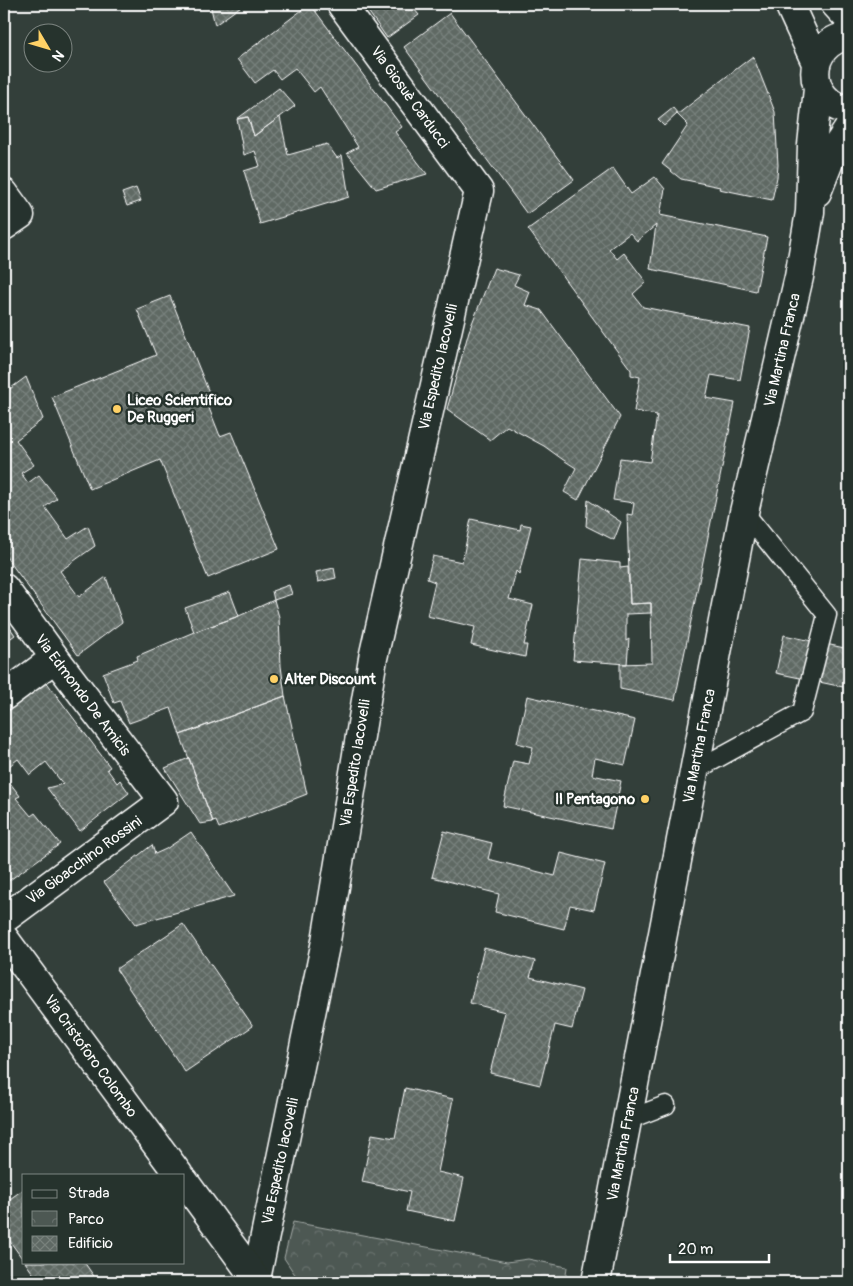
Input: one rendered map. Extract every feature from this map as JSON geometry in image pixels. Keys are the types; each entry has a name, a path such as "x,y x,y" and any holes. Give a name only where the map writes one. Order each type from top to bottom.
{"street":[{"name":"Via Giosuè Carducci","path":"341,4 479,191"},
{"path":"789,4 826,99 836,107 849,110"},
{"path":"835,4 849,19"},
{"path":"817,76 821,52 830,42 849,36"},
{"name":"Via Martina Franca","path":"596,1282 744,512 799,277 810,212 817,76"},
{"name":"Via Martina Franca","path":"810,212 832,154 849,128"},
{"name":"Via Espedito Iacovelli","path":"257,1280 326,941 373,658 479,191"},
{"path":"4,193 12,220"},
{"name":"Via Edmondo De Amicis","path":"4,588 164,801"},
{"path":"4,696 55,658"},
{"name":"Via Gioacchino Rossini","path":"4,919 164,801"},
{"name":"Via Cristoforo Colombo","path":"4,938 178,1174"},
{"path":"185,1182 257,1280"}],"lane":[{"path":"694,771 802,712 826,615 744,512"},
{"path":"627,1120 666,1106"}],"green space":[{"path":"293,1222 507,1262 528,1259 567,1267 565,1282 314,1282 312,1279 307,1282 300,1282 284,1258"}],"building":[{"path":"210,4 244,4 215,25"},
{"path":"310,4 402,127 395,132 427,174 376,189 347,153 358,147 320,87 314,92 295,68 280,79 273,70 255,83 237,59"},
{"path":"363,4 410,4 419,15 387,38"},
{"path":"450,13 574,180 527,214 404,47"},
{"path":"753,56 775,112 778,165 772,200 681,179 662,164 688,125 677,114 664,126 658,120 673,108 678,114"},
{"path":"279,88 295,106 254,136 248,117 237,119"},
{"path":"248,117 254,136 280,117 288,155 327,144 337,158 342,155 349,197 260,224 244,171 260,166 255,151 244,155 237,119"},
{"path":"613,168 631,194 655,177 665,189 660,215 767,237 756,291 650,269 656,225 637,241 630,233 609,249 617,259 624,253 646,282 633,294 643,307 750,328 740,380 711,375 706,398 735,403 675,700 620,689 620,664 652,663 651,603 630,604 627,514 632,515 634,503 613,500 620,458 650,462 657,415 634,411 640,377 631,375 631,370 528,229"},
{"path":"136,188 141,201 127,206 122,193"},
{"path":"494,268 519,275 514,285 530,292 525,305 541,310 620,417 578,500 564,492 576,468 544,446 507,426 490,440 447,409 469,331"},
{"path":"170,296 210,395 205,398 220,436 231,432 279,549 208,578 160,460 90,489 52,397 156,355 137,309"},
{"path":"26,377 43,419 16,440 34,465 21,473 28,483 39,475 57,498 45,507 68,539 88,526 95,546 60,571 79,597 106,577 122,622 78,655 4,554 4,537 6,536 4,533 4,386 7,391"},
{"path":"588,500 621,522 614,540 586,526"},
{"path":"471,519 520,530 521,524 531,526 519,574 516,571 509,599 533,605 524,645 527,645 525,657 471,645 475,627 427,616 435,582 427,579 433,556 462,562"},
{"path":"582,559 620,563 620,568 628,567 630,604 651,603 651,613 626,614 626,641 629,639 627,664 573,660"},
{"path":"334,568 336,578 318,582 316,572"},
{"path":"289,585 292,594 274,600 272,591"},
{"path":"230,592 239,616 194,632 185,608"},
{"path":"274,600 279,617 281,666 285,696 180,735 171,708 129,723 120,701 114,703 103,673 138,660 137,656 194,632 239,616"},
{"path":"4,619 15,635 4,643"},
{"path":"784,635 849,649 848,688 776,673"},
{"path":"42,676 110,767 107,769 117,783 120,780 129,793 80,831 47,788 63,784 46,762 30,775 18,759 4,770 4,705"},
{"path":"285,696 307,794 219,828 216,821 213,822 180,735"},
{"path":"527,696 635,720 625,765 595,758 592,775 621,781 611,829 503,806 513,761 529,764 533,747 517,743"},
{"path":"189,758 213,822 200,824 165,768"},
{"path":"4,775 20,796 16,798 31,816 35,813 60,844 7,882 4,878"},
{"path":"444,831 492,843 488,859 555,876 561,853 605,864 594,910 570,905 564,929 495,912 499,894 432,877"},
{"path":"191,832 234,896 136,924 104,882 152,845 155,854"},
{"path":"183,924 253,1026 185,1072 116,969"},
{"path":"484,948 535,961 530,977 582,990 572,1029 555,1025 540,1085 490,1073 505,1012 470,1003"},
{"path":"405,1088 453,1099 438,1172 464,1178 455,1221 406,1211 410,1192 362,1182 372,1134 395,1138"},
{"path":"22,1190 22,1258 4,1233 4,1203"},
{"path":"26,1264 85,1264 98,1282 39,1282"}],"place":[{"name":"Liceo Scientifico De Ruggeri","path":"117,409"},
{"name":"Alter Discount","path":"274,679"},
{"name":"Il Pentagono","path":"645,799"}]}
